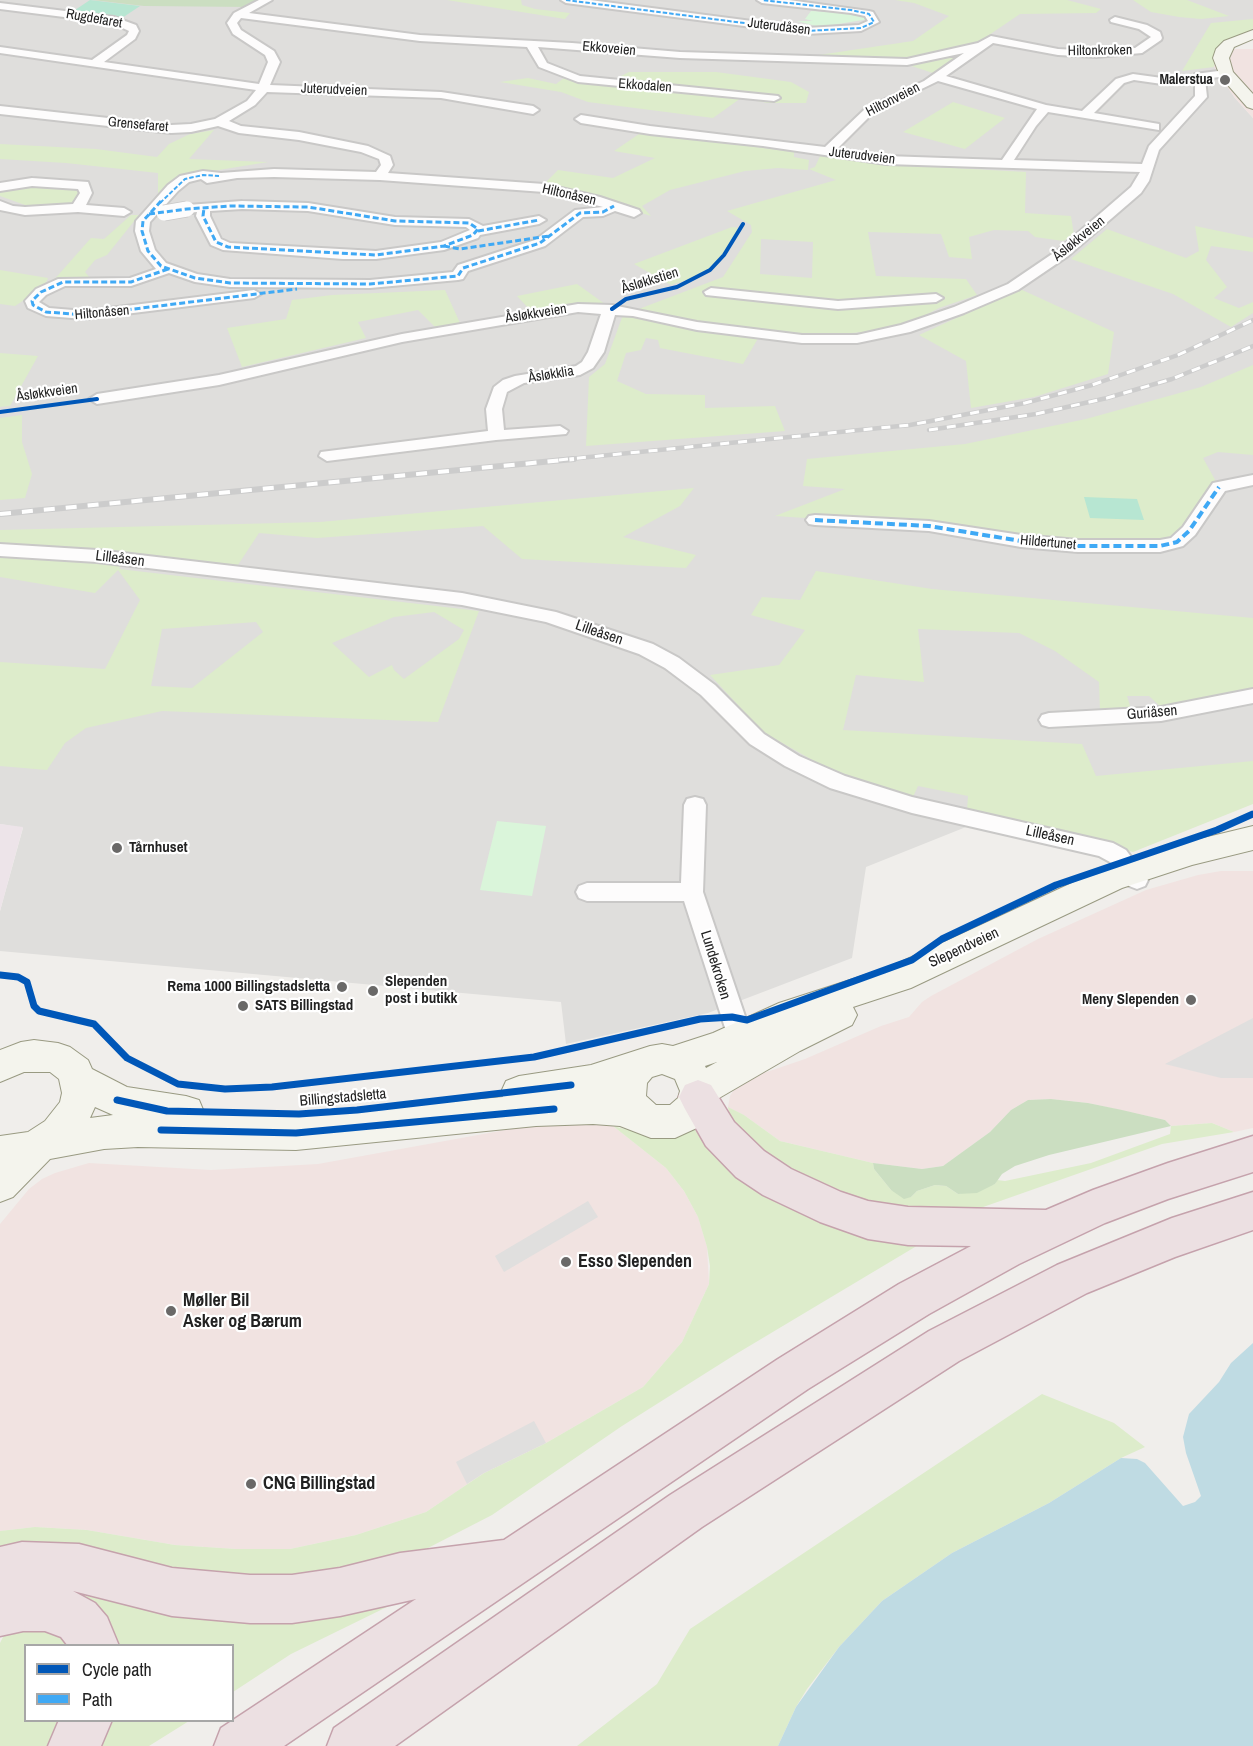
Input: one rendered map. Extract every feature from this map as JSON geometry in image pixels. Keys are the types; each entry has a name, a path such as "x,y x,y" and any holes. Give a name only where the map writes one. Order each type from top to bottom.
{"highway":[{"path":"698,1094 720,1134 750,1164 777,1182 834,1209 868,1220 908,1227 1050,1228"},
{"path":"239,1746 793,1374 904,1305 1005,1250 1093,1209 1168,1181 1253,1154"},
{"path":"352,1746 686,1511 804,1433 944,1346 1005,1312 1082,1275 1172,1238 1253,1211"},
{"path":"0,1571 22,1566 79,1568 172,1592 250,1599 292,1599 340,1592 400,1577 510,1564"},
{"path":"0,1612 23,1607 45,1607 63,1611 78,1620 90,1634 93,1644"},
{"path":"73,1746 86,1722"}],"main road":[{"path":"1253,34 1232,42 1224,49 1221,61 1226,74 1253,104"},
{"name":"Slependveien","path":"674,1061 740,1037 791,1013 868,990 933,964 1066,900 1253,838"},
{"name":"Slependveien","path":"698,1094 788,1040 932,975 1134,876 1204,859 1253,851"},
{"name":"Billingstadsletta","path":"3,1063 34,1054 58,1058 75,1071 79,1080 117,1100 150,1109 256,1115 357,1110 537,1090 591,1081 640,1066"},
{"path":"662,1059 674,1061 689,1069 698,1094 694,1107 686,1115 675,1120 651,1121 632,1107 628,1096 628,1085 632,1074 640,1066 662,1059"},
{"path":"0,1184 26,1148 69,1120 77,1107 80,1093 79,1080"},
{"name":"Billingstadsletta","path":"26,1148 121,1130 296,1133 545,1109 593,1108 620,1110 641,1115"}],"street":[{"path":"0,50 264,88 274,62 273,58 263,48 233,28 232,23 238,15 267,0"},
{"name":"Juterudåsen","path":"566,0 814,31 861,28 874,22 869,14 851,10 762,0"},
{"name":"Rugdefaret","path":"0,6 114,20 132,27 134,31 131,37 95,63"},
{"name":"Ekkoveien","path":"238,15 420,38 680,55 895,62 917,60 980,45"},
{"name":"Hiltonkroken","path":"992,39 1058,52 1096,54 1138,51 1157,38 1156,34 1143,27 1115,21"},
{"name":"Hiltonveien","path":"827,152 870,110 937,77 980,45 992,39"},
{"name":"Ekkodalen","path":"531,44 543,65 578,79 774,98"},
{"name":"Åsløkkveien","path":"97,399 219,380 448,328 561,310 612,309 697,326 760,335 831,340 863,338 905,329 933,320 1020,283 1064,253 1121,204 1143,181 1152,149 1201,97 1199,76 1226,74"},
{"name":"Hiltonveien","path":"937,77 1045,108 1155,127"},
{"path":"1084,115 1120,81 1133,77 1162,81"},
{"name":"Juterudveien","path":"264,88 441,95 533,110"},
{"name":"Grensefaret","path":"0,110 171,129 191,128 219,122 251,104 264,88"},
{"path":"1005,165 1031,124 1045,108"},
{"name":"Juterudveien","path":"581,119 650,130 763,141 896,161 1145,168"},
{"path":"219,122 239,129 299,136 375,152 386,159 387,165 380,176"},
{"name":"Hiltonåsen","path":"169,213 173,188 185,179 203,175 274,173 380,176 544,188 634,213"},
{"name":"Hiltonåsen","path":"169,213 189,187 219,176"},
{"path":"0,187 33,182 83,185 86,193 78,208"},
{"path":"0,205 11,210 78,208 124,212"},
{"name":"Hiltonåsen","path":"478,231 476,226 469,223 394,221 308,207 242,206 169,213 141,226 144,240 152,257 168,269 195,278 230,283 370,284 458,276 464,268 535,245 580,213 603,212 614,206"},
{"name":"Hiltonåsen","path":"204,208 203,216 214,240 233,248 358,255 444,246 478,231 539,220"},
{"name":"Hiltonåsen","path":"444,246 460,249 552,235"},
{"name":"Hiltonåsen","path":"168,269 131,282 63,282 40,292 32,301 33,305 45,312 85,315 300,289 320,284"},
{"path":"711,292 824,305 936,298"},
{"path":"848,305 863,338"},
{"name":"Åsløkklia","path":"496,435 494,409 500,390 509,383 521,379 580,370 588,365 596,352 605,319 612,309"},
{"path":"327,456 496,435 560,431"},
{"name":"Hildertunet","path":"815,520 929,526 1021,541 1078,546 1160,546 1177,542 1190,531 1219,487 1253,480"},
{"name":"Lilleåsen","path":"0,550 97,556 462,599 549,616 646,649 672,663 708,690 757,739 792,761 838,782 912,805 1105,849 1118,856 1134,876"},
{"name":"Guriåsen","path":"1049,720 1161,714 1253,696"},
{"name":"Lundekroken","path":"695,805 692,892 740,1037"},
{"path":"587,892 692,892"}],"shaded area":[{"path":"0,0 1253,0 1253,33 1230,40 1234,97 1253,118 1253,762 1122,802 966,827 866,867 852,958 708,1013 566,1044 561,1002 0,951 0,911 23,828 0,824"},
{"path":"1219,49 1253,49 1253,118 1234,97 1214,67"},
{"path":"0,824 23,827 0,911"},
{"path":"1221,871 1253,871 1253,1128 1234,1132 1212,1123 1171,1126 1165,1120 1088,1103 1051,1099 1028,1100 1011,1110 990,1132 943,1166 922,1169 873,1163 780,1141 744,1115 728,1107 730,1096 735,1088 752,1077 805,1059 881,1026 909,1017 922,1002 931,996 1038,939 1146,890"},
{"path":"1253,1018 1253,1078 1221,1078 1165,1064"},
{"path":"568,1122 613,1126 666,1168 684,1191 698,1217 707,1247 709,1284 682,1342 643,1387 546,1443 484,1473 426,1512 356,1535 290,1549 236,1549 175,1545 87,1530 35,1527 0,1531 0,1224 29,1189 42,1179 89,1163 211,1170 318,1164 544,1123"},
{"path":"588,1201 598,1217 504,1272 495,1256"},
{"path":"534,1421 546,1443 484,1473 467,1484 456,1462"}],"green space":[{"path":"90,0 140,6 122,18 72,12"},
{"path":"93,0 265,0 251,7 144,6"},
{"path":"447,0 521,0 522,5 535,9 570,13 565,19"},
{"path":"895,0 1067,0 1101,9 1096,13 1020,14 933,73 893,60 805,57 913,41 949,16 914,3"},
{"path":"1133,0 1187,0 1229,16 1201,19 1179,17 1151,12"},
{"path":"823,7 867,16 869,19 820,27 797,21 813,21 805,19 811,11 828,12"},
{"path":"1253,19 1253,33 1215,59 1214,67 1182,71 1211,23"},
{"path":"629,72 716,72 791,82 809,92 806,103 768,103 741,98 713,118 588,102 561,92 500,82 528,78 556,84 568,75 613,80"},
{"path":"953,102 1005,118 965,149 903,132"},
{"path":"214,130 189,159 268,162 188,175 158,197 158,173 66,163 0,159 0,144 96,149 157,157 169,144 190,134"},
{"path":"642,132 794,152 794,157 809,160 808,170 778,168 745,171 670,190 642,206 651,216 546,182 558,170 613,178 655,158 614,151"},
{"path":"821,154 899,165 1026,172 1025,213 1071,216 1074,235 1063,241 1035,237 1028,231 994,230 969,237 972,259 949,257 941,234 868,232 876,276 966,279 977,295 885,330 841,334 760,335 743,364 660,348 658,340 646,338 641,350 626,353 617,381 646,394 705,395 705,408 775,406 785,431 586,446 589,377 605,364 623,315 723,277 752,232 751,225 727,211 836,180 809,169 815,167","holes":["761,239 813,242 812,278 760,274"]},
{"path":"29,186 75,186 85,191 78,205 25,205 0,196 0,190"},
{"path":"131,215 139,215 107,255 95,260 85,272 90,278 52,282 91,238 104,239"},
{"path":"1195,226 1253,238 1253,252 1211,246 1206,260 1227,287 1214,298 1239,308 1253,302 1253,313 1231,327 1173,294 1071,259 1107,229 1186,258 1199,251"},
{"path":"732,227 739,228 733,243 716,265 699,276 671,285 634,264"},
{"path":"0,270 48,278 44,287 15,306 0,304"},
{"path":"577,284 605,304 531,311 517,296"},
{"path":"1020,289 1114,332 1108,374 1034,397 971,408 966,361 919,335"},
{"path":"445,290 460,323 436,328 418,310 358,322 366,338 242,367 227,328 286,319 292,300 332,295"},
{"path":"0,353 38,356 10,406 0,407"},
{"path":"1253,365 1253,455 1218,452 1203,458 1219,487 1177,542 1120,547 929,526 775,516 845,489 803,486 807,459 965,444 1086,419 1201,387"},
{"path":"22,415 22,442 32,474 25,498 0,500 0,418"},
{"path":"694,488 680,506 623,537 696,555 686,568 522,559 483,526 317,538 259,533 236,568 126,556 119,569 479,611 438,722 162,711 86,728 65,743 47,770 0,766 0,662 105,669 140,600 118,570 95,593 0,577 0,530 320,522","holes":["434,612 464,630 459,639 404,679 392,665 369,677 332,643 394,617","256,622 263,632 192,688 151,686 162,629"]},
{"path":"1084,497 1137,499 1144,520 1090,518"},
{"path":"816,571 932,589 1253,618 1253,690 1161,707 1149,696 1127,696 1131,709 1100,712 1099,682 1055,651 1019,633 918,629 924,682 856,675 843,730 1082,744 1096,776 1253,761 1253,804 1133,852 967,810 968,796 918,786 912,799 821,765 763,732 710,675 779,665 805,630 751,615 762,597 800,600"},
{"path":"497,821 546,826 532,896 480,890"},
{"path":"1051,1099 1122,1110 1165,1120 1171,1126 1049,1155 1015,1166 1002,1174 995,1184 977,1193 958,1194 946,1186 935,1185 917,1191 911,1197 904,1199 891,1190 874,1169 873,1163 922,1169 943,1166 990,1132 1011,1110 1028,1100"},
{"path":"728,1107 744,1115 780,1141 873,1163 874,1169 891,1190 911,1197 917,1191 935,1185 946,1186 958,1194 995,1184 997,1180 1005,1181 1091,1163 1170,1134 1171,1126 1212,1123 1234,1132 1162,1144 969,1212 877,1208 765,1161 730,1120"},
{"path":"613,1126 656,1137 696,1128 920,1244 736,1354 622,1426 492,1515 426,1549 375,1566 252,1580 0,1551 0,1531 35,1527 87,1530 175,1545 236,1549 290,1549 356,1535 426,1512 484,1473 546,1443 643,1387 682,1342 709,1284 710,1266 698,1217 684,1191 666,1168"},
{"path":"1042,1394 1114,1423 1145,1447 1121,1458 1049,1503 952,1553 882,1601 839,1647 807,1689 778,1746 577,1746 657,1684 690,1629"},
{"path":"63,1589 404,1593 393,1604 291,1654 234,1691 234,1644 118,1644 111,1624 98,1609"},
{"path":"9,1625 35,1625 61,1636 69,1644 24,1644 24,1722 68,1722 53,1746 0,1746 0,1643"},
{"path":"104,1722 187,1722 149,1746 92,1746"}],"water":[{"path":"1253,1343 1253,1746 778,1746 796,1707 839,1647 882,1601 952,1553 1049,1503 1121,1458 1137,1459 1145,1463 1183,1506 1195,1502 1201,1496 1183,1437 1189,1414 1219,1382 1231,1363"}],"railway":[{"path":"559,460 910,425 1025,403 1092,385 1178,355 1253,320"},
{"path":"929,430 1036,414 1107,398 1172,379 1253,346"},
{"path":"0,514 574,459"}],"marked path":[{"path":"566,0 806,31 861,28 874,22 869,14 851,10 762,0"},
{"path":"219,176 203,175 185,179 173,188 143,221 142,231 148,251 161,266 195,278 230,283 370,284 458,276 463,268 540,243 580,213 603,212 614,206"},
{"path":"149,214 187,209 230,206 308,207 395,221 469,223 478,229 473,235 444,246 376,255 228,247 216,242 203,216 204,208"},
{"path":"478,231 539,220"},
{"path":"444,246 460,249 549,236"},
{"path":"168,269 131,282 63,282 41,292 32,301 33,305 46,312 85,315 297,289"},
{"path":"815,520 929,526 1021,541 1078,546 1160,546 1177,542 1189,531 1219,487"}],"cycle path":[{"name":"Åsløkkstien","path":"612,309 626,299 677,287 710,270 724,255 743,224"},
{"path":"0,412 97,399"},
{"path":"0,975 18,977 27,982 34,1006 39,1011 94,1024 127,1058 178,1084 225,1089 272,1087 534,1057 700,1019 732,1017 747,1020 912,960 942,939 1056,885 1217,830 1253,814"},
{"path":"117,1100 167,1111 299,1114 357,1110 571,1085"},
{"path":"161,1130 296,1133 554,1109"}],"place":[{"name":"Malerstua","path":"1225,80"},
{"name":"Tårnhuset","path":"117,848"},
{"name":"Rema 1000 Billingstadsletta","path":"342,987"},
{"name":"Slependen post i butikk","path":"373,991"},
{"name":"Meny Slependen","path":"1191,1000"},
{"name":"SATS Billingstad","path":"243,1006"},
{"name":"Esso Slependen","path":"566,1262"},
{"name":"Møller Bil Asker og Bærum","path":"171,1311"},
{"name":"CNG Billingstad","path":"251,1484"}]}
